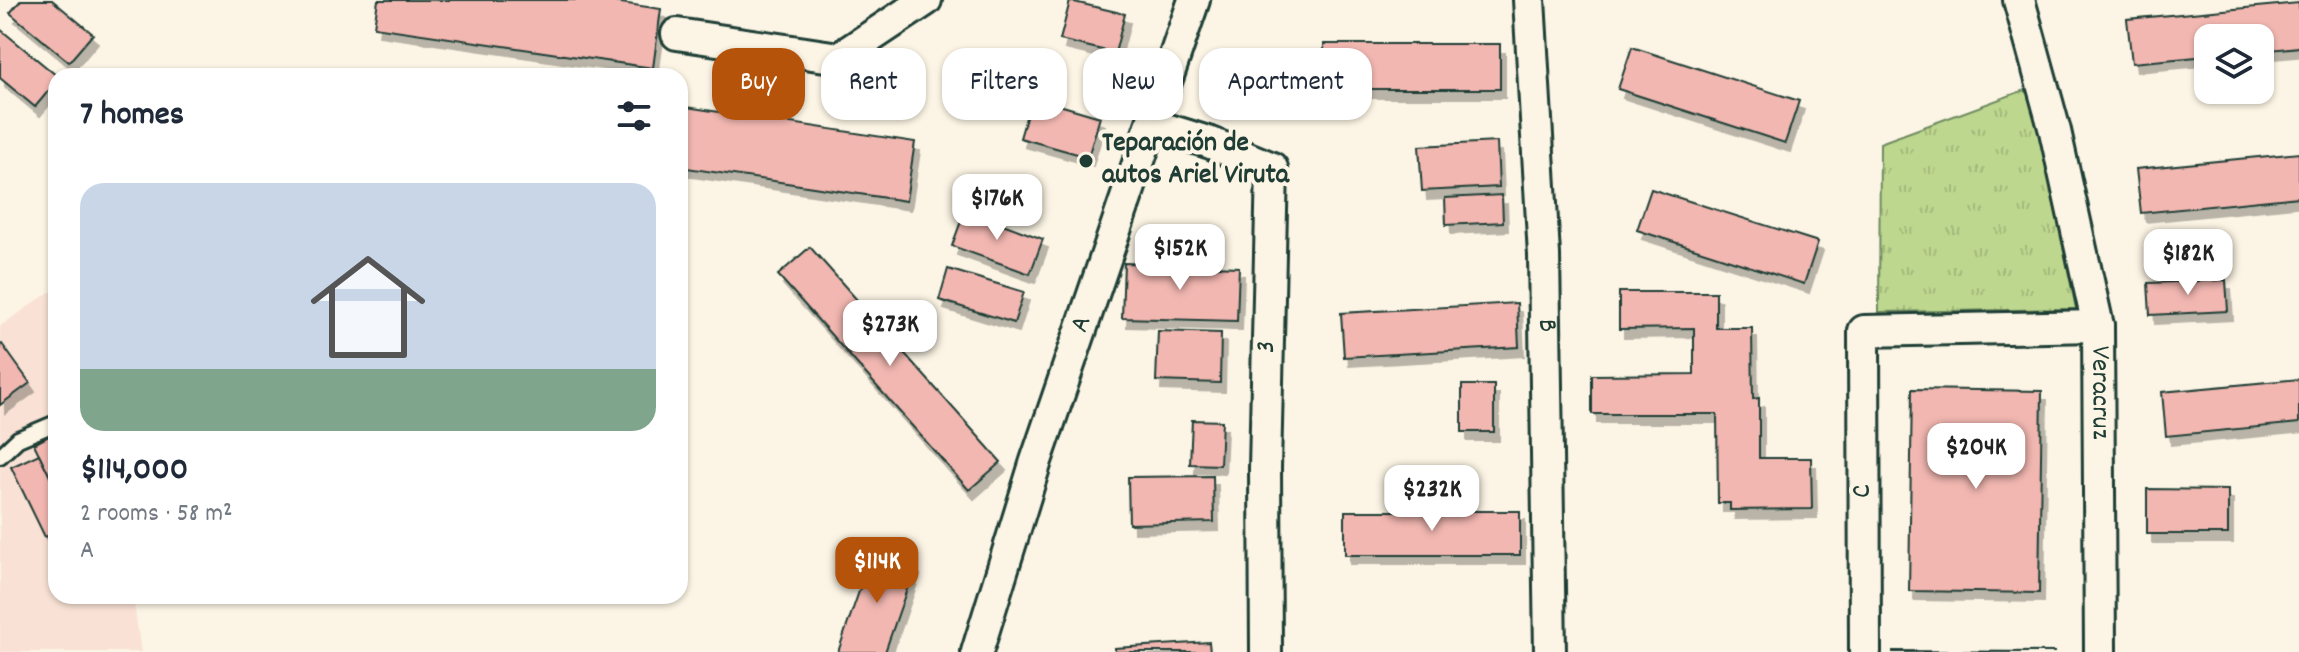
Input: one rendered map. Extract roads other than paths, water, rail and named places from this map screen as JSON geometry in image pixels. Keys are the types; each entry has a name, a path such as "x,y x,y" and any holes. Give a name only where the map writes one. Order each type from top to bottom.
{"street":[{"path":"677,34 839,58 926,0"},
{"name":"A","path":"977,652 1036,461 1194,0"},
{"name":"B","path":"1529,0 1544,255 1550,473 1550,652"},
{"name":"Veracruz","path":"2019,0 2055,131 2098,326 2100,652"},
{"name":"3","path":"1153,125 1211,143 1272,168 1265,468 1266,652"},
{"name":"C","path":"1865,652 1864,331 2098,326"}],"lane":[{"path":"0,456 18,439 48,426"}],"place":[{"name":"Teparación de autos Ariel Viruta","path":"1086,161"}]}
